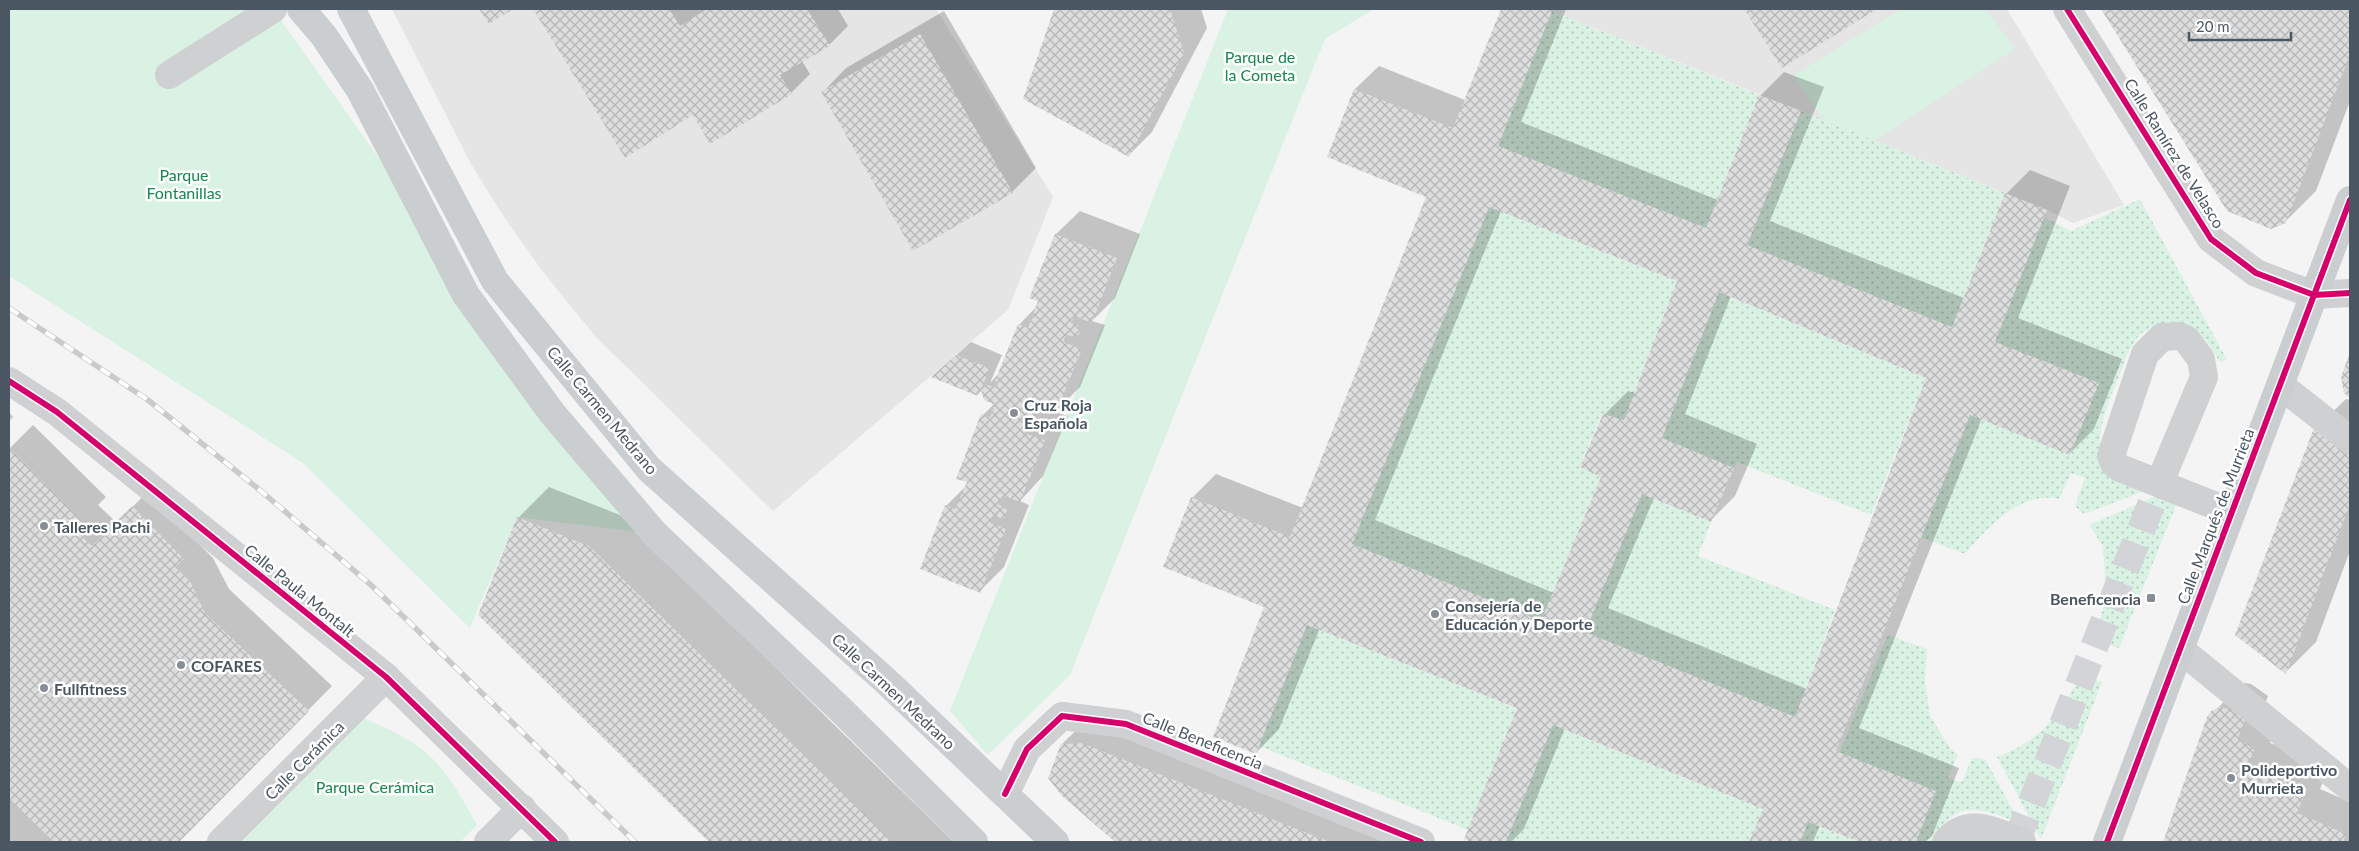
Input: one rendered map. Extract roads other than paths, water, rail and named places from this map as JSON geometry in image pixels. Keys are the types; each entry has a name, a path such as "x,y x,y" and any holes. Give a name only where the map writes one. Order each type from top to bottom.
{"main road":[{"path":"301,9 324,36 360,90 466,295 552,413 655,534 840,709 974,842"},
{"name":"Calle Carmen Medrano","path":"351,9 495,281 649,469 887,682 1055,842"},
{"name":"Calle Marqués de Murrieta","path":"2107,842 2350,200"}],"street":[{"path":"169,75 273,9"},
{"name":"Calle Ramírez de Velasco","path":"2067,9 2211,238 2256,273 2314,294"},
{"path":"2314,294 2350,293"},
{"path":"2165,470 2204,377 2201,360 2186,339 2179,336 2162,337 2146,354 2111,456 2114,463 2120,468 2231,512"},
{"name":"Calle Paula Montalt","path":"9,381 56,412 386,677 555,842"},
{"path":"2280,385 2350,440"},
{"path":"2180,649 2199,662 2350,788"},
{"name":"Calle Cerámica","path":"221,842 386,677"},
{"name":"Calle Beneficencia","path":"1004,794 1027,749 1062,716 1126,724 1421,842"},
{"path":"488,842 522,808"},
{"path":"1946,842 1954,833 1969,827 1984,827 2022,842"}],"tunnel":[{"path":"2016,842 2165,470"}],"railway":[{"path":"9,308 148,400 261,491 371,585 635,842"}],"place":[{"name":"Cruz Roja Española","path":"1014,413"},
{"name":"Talleres Pachi","path":"44,526"},
{"name":"Beneficencia","path":"2151,598"},
{"name":"Consejería de Educación y Deporte","path":"1435,614"},
{"name":"COFARES","path":"181,665"},
{"name":"Fullfitness","path":"44,688"},
{"name":"Polideportivo Murrieta","path":"2231,778"}],"park label":[{"name":"Parque de la Cometa","path":"1260,65"},
{"name":"Parque Fontanillas","path":"184,183"},
{"name":"Parque Cerámica","path":"375,786"}]}
